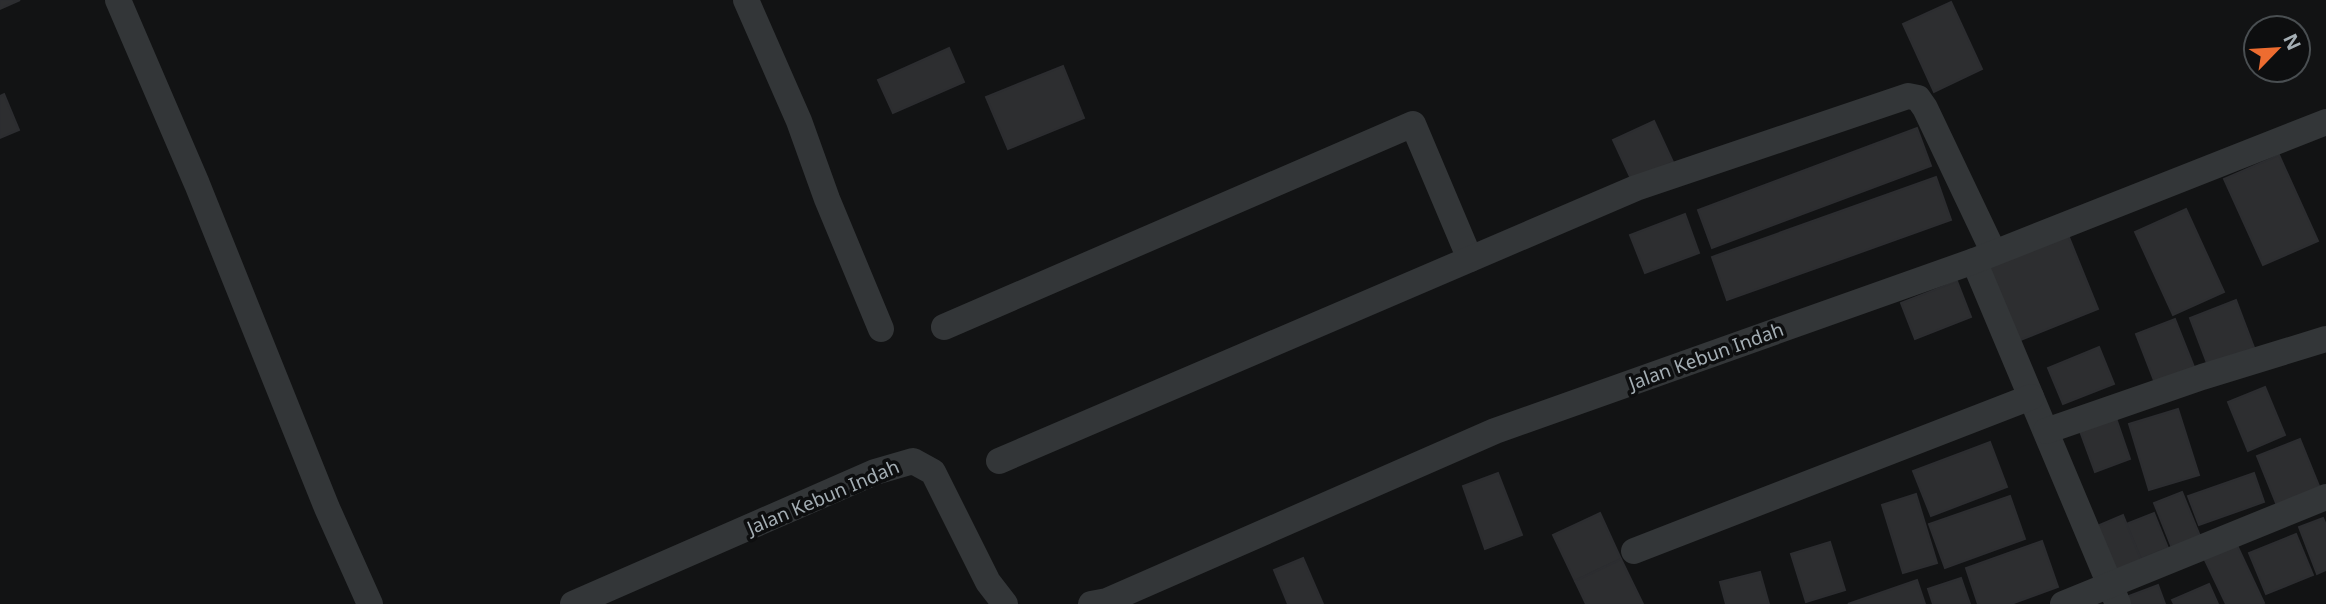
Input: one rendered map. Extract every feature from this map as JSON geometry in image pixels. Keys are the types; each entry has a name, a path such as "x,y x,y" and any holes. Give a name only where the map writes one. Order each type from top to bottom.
{"street":[{"path":"118,0 197,184 327,508 370,604"},
{"path":"746,0 794,109 827,199 881,329"},
{"path":"999,461 1636,188 1913,95 1925,108 1984,257 2031,397 2114,595"},
{"name":"Jalan Kebun Indah","path":"1091,604 1107,601 1495,431 1984,257 2326,122"},
{"path":"944,327 1413,124 1470,259"},
{"path":"2046,431 2202,377 2326,339"},
{"path":"1634,551 2031,397"},
{"name":"Jalan Kebun Indah","path":"573,604 875,472 913,461 933,472 988,582 1005,604"},
{"path":"2063,604 2114,595 2326,498"}],"building":[{"path":"0,0 20,0 0,9"},
{"path":"1951,2 1982,69 1934,92 1903,24"},
{"path":"949,48 964,82 893,113 878,80"},
{"path":"1063,66 1084,118 1008,149 986,97"},
{"path":"4,94 19,130 0,138 0,96"},
{"path":"1654,121 1673,162 1632,181 1613,140"},
{"path":"1917,128 1931,166 1712,248 1698,210"},
{"path":"2279,155 2318,241 2263,265 2224,179"},
{"path":"1936,177 1951,220 1727,300 1712,257"},
{"path":"2186,209 2224,292 2173,315 2135,232"},
{"path":"1685,214 1699,253 1645,273 1630,235"},
{"path":"2066,230 2098,309 2013,343 1982,263"},
{"path":"1957,281 1971,317 1915,339 1901,303"},
{"path":"2236,300 2256,353 2210,371 2190,318"},
{"path":"2175,319 2194,367 2155,383 2136,334"},
{"path":"2099,347 2114,384 2063,404 2048,368"},
{"path":"2265,387 2285,435 2248,451 2228,402"},
{"path":"2178,409 2199,475 2149,490 2129,424"},
{"path":"2116,418 2130,459 2095,472 2080,431"},
{"path":"2300,439 2321,491 2278,508 2257,456"},
{"path":"1990,442 2007,487 1931,516 1913,471"},
{"path":"1498,473 1522,535 1485,549 1463,486"},
{"path":"2254,473 2264,502 2199,525 2188,496"},
{"path":"2182,492 2202,541 2174,553 2154,503"},
{"path":"1916,494 1937,563 1903,573 1882,505"},
{"path":"2010,496 2025,539 1945,568 1929,524"},
{"path":"1600,513 1621,559 1575,581 1553,535"},
{"path":"2154,513 2168,548 2141,559 2126,524"},
{"path":"2123,515 2143,565 2110,579 2090,529"},
{"path":"2323,518 2326,525 2326,570 2317,574 2299,527"},
{"path":"2296,534 2313,575 2266,594 2249,553"},
{"path":"2042,541 2058,587 2011,604 1978,604 1966,568"},
{"path":"2235,541 2264,603 2226,604 2203,556"},
{"path":"1830,542 1845,590 1806,602 1791,554"},
{"path":"1303,558 1323,604 1288,604 1274,570"},
{"path":"1621,559 1643,604 1586,604 1575,581"},
{"path":"1760,572 1769,604 1726,604 1720,582"},
{"path":"1961,578 1970,604 1933,604 1928,589"},
{"path":"1917,580 1925,604 1848,604"},
{"path":"2209,584 2218,604 2174,604 2172,600"},
{"path":"2158,585 2165,604 2129,604 2126,597"}]}
